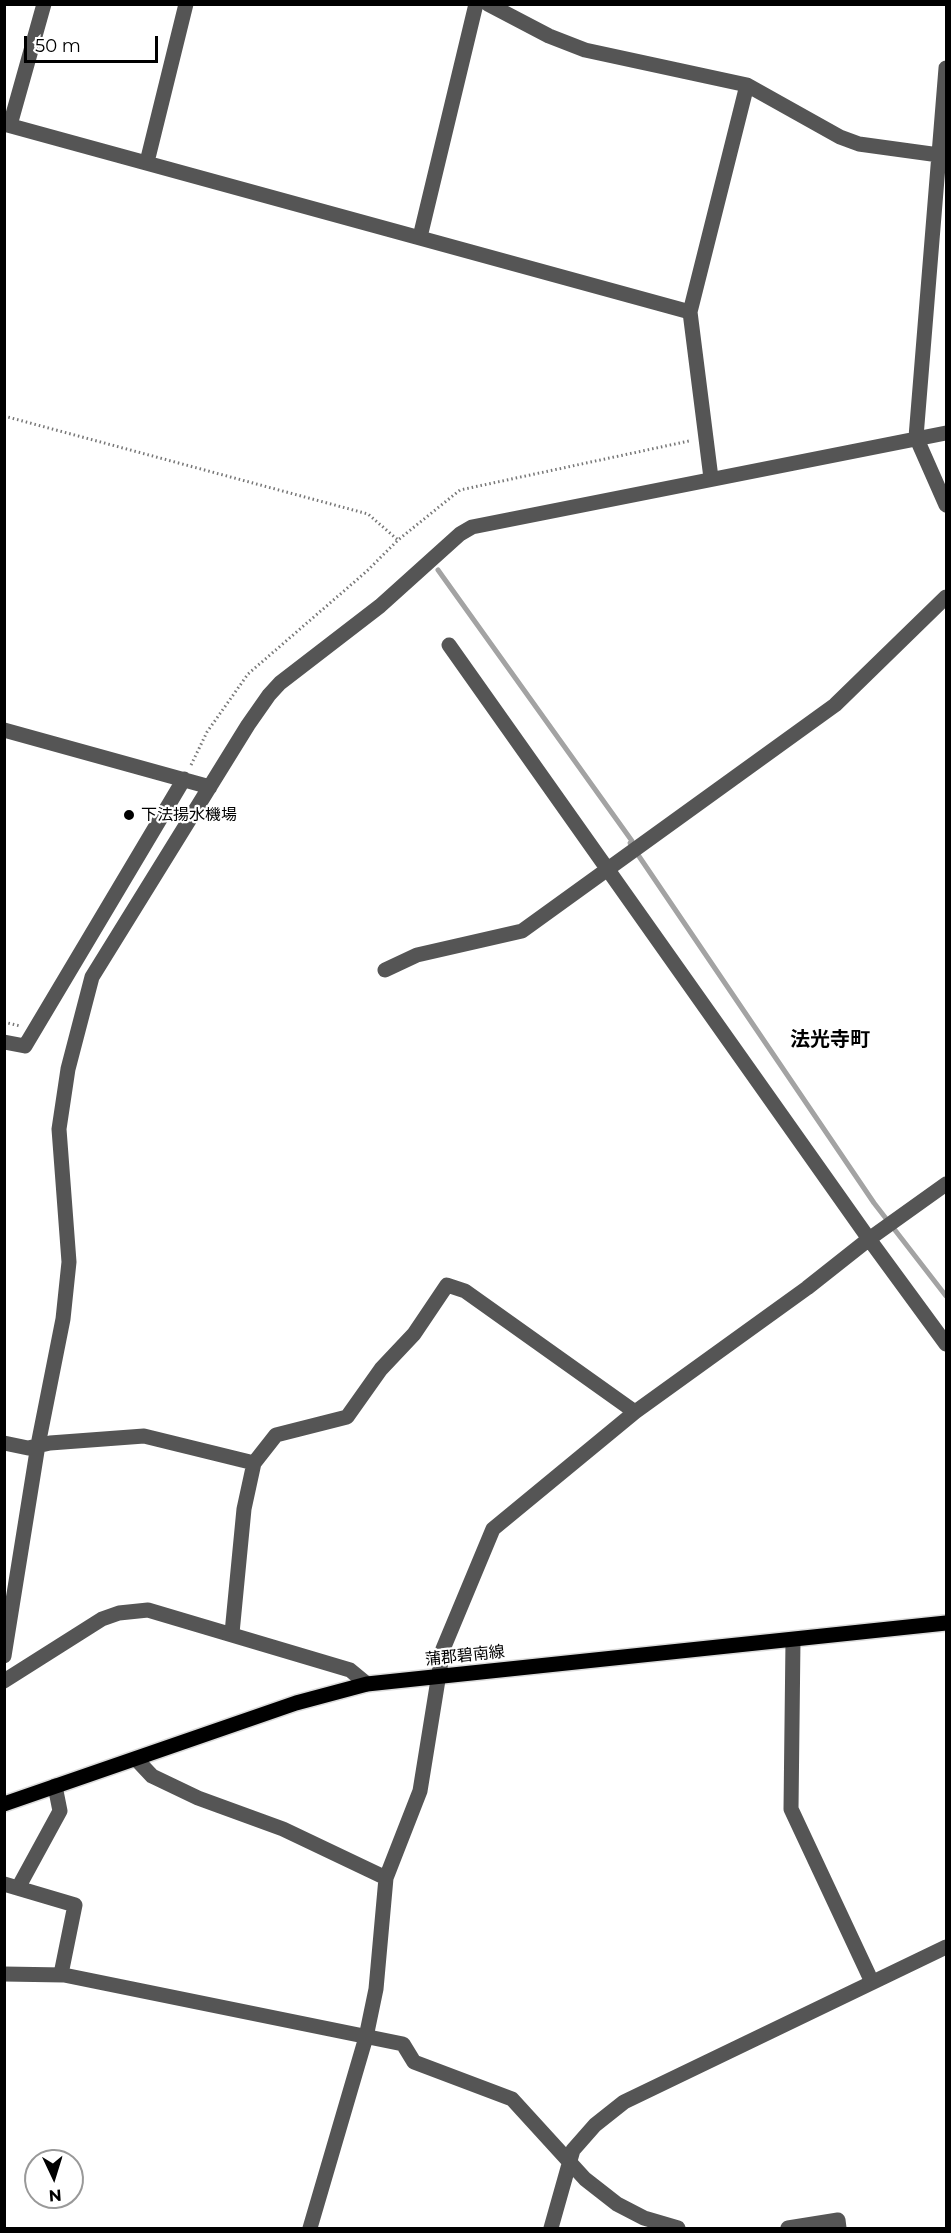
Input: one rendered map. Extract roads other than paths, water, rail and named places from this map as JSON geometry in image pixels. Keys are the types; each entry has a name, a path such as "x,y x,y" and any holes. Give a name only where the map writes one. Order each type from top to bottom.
{"main road":[{"name":"蒲郡碧南線","path":"4,1804 296,1703 367,1684 946,1623"}],"street":[{"path":"44,4 7,125 690,312"},
{"path":"147,162 186,4"},
{"path":"420,237 476,4"},
{"path":"488,4 531,27 585,50 747,85 840,137 859,144 939,154"},
{"path":"946,68 939,154 940,222 916,437 946,505"},
{"path":"711,478 690,312 747,85"},
{"path":"4,1656 38,1445 43,1434 63,1319 69,1262 59,1130 68,1069 92,977 248,725 280,683 380,606 460,534 490,522 916,437 946,434"},
{"path":"385,970 417,955 522,931 835,705 946,597"},
{"path":"449,645 869,1239 946,1344"},
{"path":"4,730 210,787"},
{"path":"4,1042 25,1046 184,779"},
{"path":"310,2229 366,2037 376,1989 386,1878 420,1791 436,1709 443,1649 494,1529 635,1412 946,1184"},
{"path":"232,1633 244,1509 254,1463 276,1435 328,1424 347,1417 381,1369 414,1334 447,1285 465,1291 635,1412"},
{"path":"4,1443 28,1448 38,1445 144,1436 254,1463"},
{"path":"4,1681 102,1619 118,1613 148,1610 232,1633 350,1670 367,1684"},
{"path":"793,1640 791,1809 872,1982"},
{"path":"136,1759 152,1776 189,1794 283,1829 386,1878"},
{"path":"55,1786 60,1811 11,1886 75,1905 61,1974"},
{"path":"551,2229 573,2150 595,2125 624,2102 946,1947"},
{"path":"4,1974 61,1974 403,2044 414,2062 512,2100 585,2178 617,2204 644,2218 678,2229"},
{"path":"788,2229 838,2220 839,2229"}],"waterway":[{"path":"438,570 632,841 630,843 874,1203 946,1296"}],"place":[{"name":"下法揚水機場","path":"129,815"}],"district":[{"name":"法光寺町","path":"830,1040"}]}
